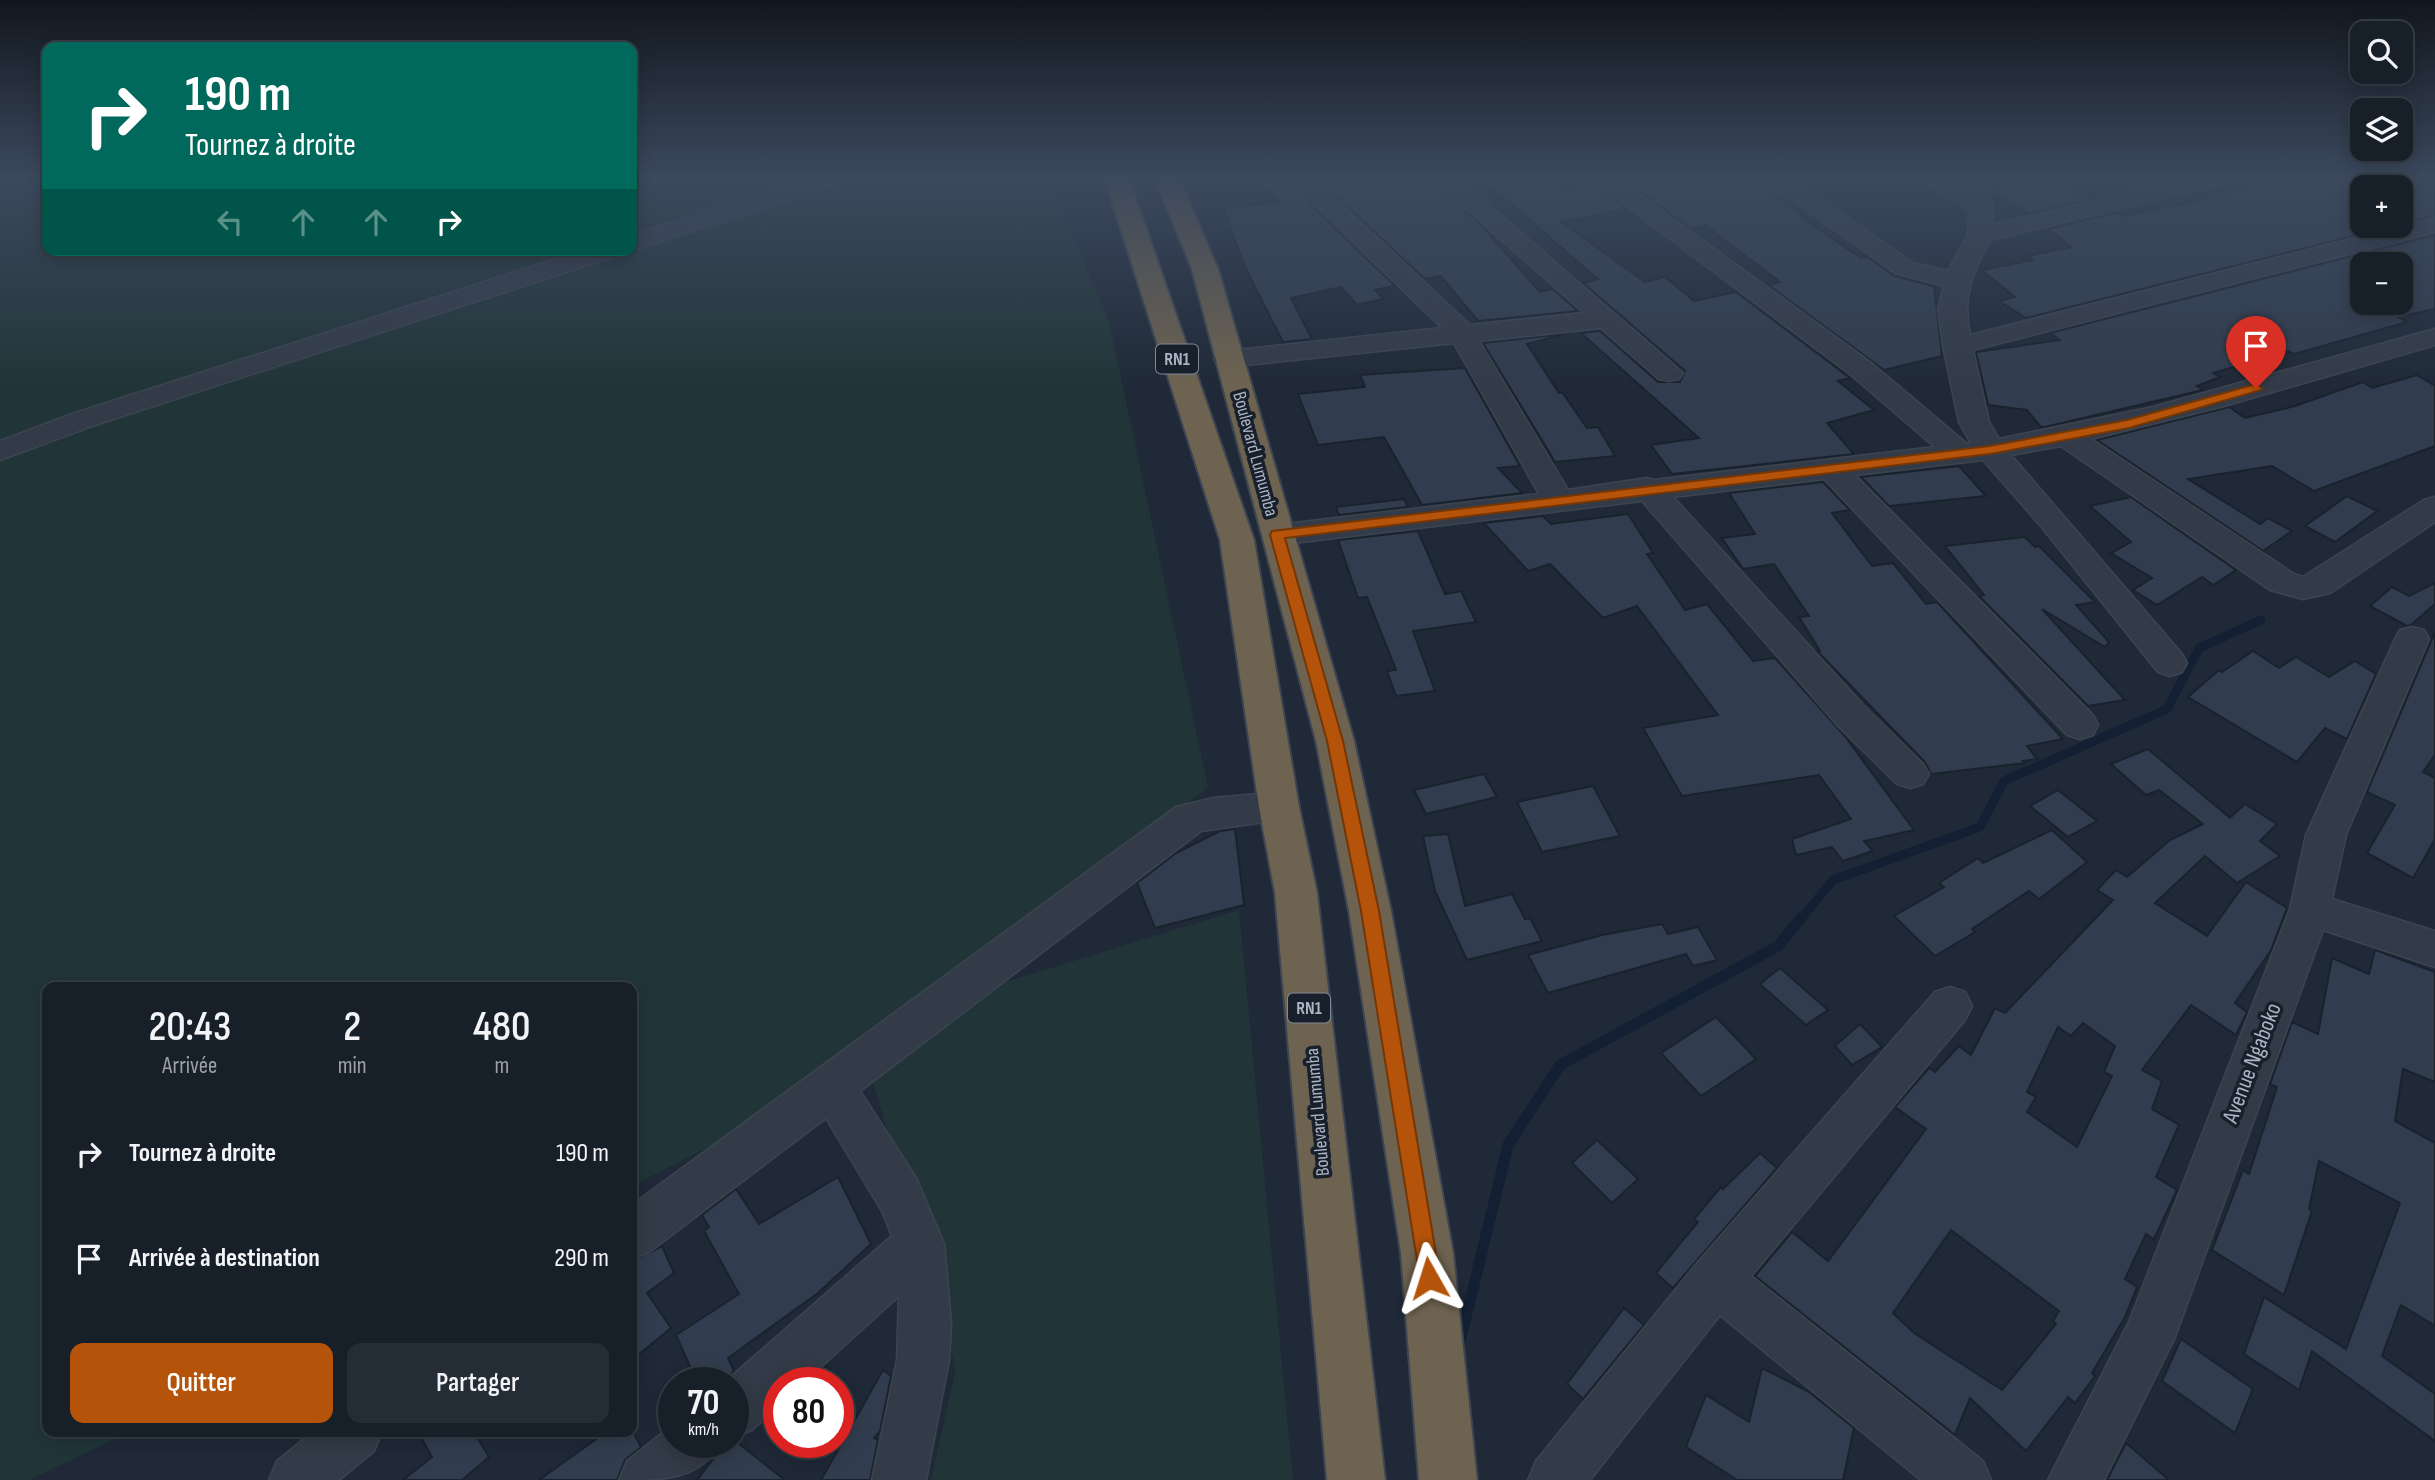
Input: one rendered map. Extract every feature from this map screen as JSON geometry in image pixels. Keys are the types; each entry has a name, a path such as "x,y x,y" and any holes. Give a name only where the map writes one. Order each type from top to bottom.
{"highway":[{"name":"Boulevard Lumumba","path":"1140,248 1237,540 1279,807 1296,893 1356,1480"},
{"name":"Boulevard Lumumba","path":"1196,248 1205,269 1335,741 1370,911 1427,1253 1448,1480"}],"street":[{"path":"1373,248 1461,332 1506,415 1558,500"},
{"path":"1525,248 1669,373"},
{"path":"1697,248 1850,361 1960,453"},
{"path":"1875,248 1904,268 1957,281"},
{"path":"1970,248 1957,281 1951,309 1974,422 1990,450 2060,529 2169,663"},
{"path":"1958,346 2344,248"},
{"path":"0,451 82,420 591,256"},
{"path":"1228,359 1461,332 1607,319"},
{"path":"1277,535 1647,488 1990,450 2068,437 2129,424 2435,337"},
{"path":"2068,437 2282,582 2303,588 2325,581 2435,507"},
{"path":"1830,468 2080,725"},
{"path":"1647,488 1852,717 1909,774"},
{"name":"Avenue Ngaboko","path":"2075,1480 2149,1337 2310,909 2326,835 2412,639"},
{"path":"637,1231 1190,818 1213,813 1279,807"},
{"path":"2310,909 2435,949"},
{"path":"1555,1480 1716,1280 1950,1006"},
{"path":"832,1087 899,1195 920,1244 926,1323 923,1360 899,1480"},
{"path":"749,1397 920,1244"},
{"path":"1716,1280 1965,1480"},
{"path":"296,1480 349,1437"},
{"path":"646,1480 674,1458"}],"green space":[{"path":"0,248 42,248 42,256 637,256 637,248 1078,248 1109,321 1208,787 847,1076 637,1183 637,982 42,982 42,1437 119,1437 29,1480 0,1480"},
{"path":"1239,910 1293,1480 931,1480 956,1368 873,1081 1002,983"}],"building":[{"path":"1238,248 1356,248 1395,286 1375,290 1383,299 1357,305 1341,287 1291,298 1312,339 1283,342"},
{"path":"1392,248 1501,248 1540,292 1553,289 1578,311 1478,321 1441,276 1425,279"},
{"path":"1562,248 1598,248 1645,282 1665,277 1694,301 1736,292 1850,378 1838,381 1874,410 1827,423 1854,454 1672,474 1651,445 1699,438 1581,333 1600,331 1658,382 1680,382 1685,371 1583,283 1598,279"},
{"path":"1735,248 1846,248 1861,258 1868,257 1894,276 1934,286 1942,356 1884,370 1768,285 1780,282"},
{"path":"2066,248 2305,248 2026,318 1999,301 2015,297 1982,270 2033,260 2028,256"},
{"path":"2384,248 2435,248 2435,309 2413,314 2413,252 2368,252"},
{"path":"2350,257 2350,315 2407,315 2398,317 2407,322 2294,354 2288,351 2213,373 2220,377 2197,386 2203,390 2045,427 2041,427 2027,410 1988,405 1976,352 2060,340 2050,333"},
{"path":"1565,334 1527,344 1559,393 1562,392 1587,428 1598,427 1615,456 1555,462 1483,343"},
{"path":"1465,368 1520,466 1498,468 1522,493 1422,505 1384,437 1318,445 1298,394 1365,387 1360,375"},
{"path":"2417,375 2435,386 2435,446 2314,491 2272,466 2188,479 2260,524 2268,518 2292,531 2263,551 2097,440 2229,407 2245,418 2295,406 2363,382 2372,388"},
{"path":"1959,466 1986,496 1889,506 1861,477"},
{"path":"1823,482 1850,510 1832,513 1872,566 1893,563 1926,604 1937,602 2063,739 2027,746 2037,759 2023,761 2025,763 1931,774 1925,762 1817,651 1820,651 1799,617 1809,616 1774,564 1743,569 1722,538 1755,534 1729,493"},
{"path":"2347,496 2377,511 2335,542 2305,526"},
{"path":"2131,497 2236,570 2213,585 2202,577 2157,605 2133,590 2152,578 2111,553 2131,542 2090,506"},
{"path":"1404,499 1408,507 1339,515 1336,507"},
{"path":"1628,514 1653,553 1647,554 1685,610 1707,604 1753,661 1775,658 1844,735 1914,830 1864,841 1873,851 1843,861 1832,847 1796,855 1792,839 1851,819 1819,775 1682,796 1643,728 1718,715 1637,606 1603,618 1550,564 1528,571 1484,523 1543,516 1551,524"},
{"path":"1418,531 1445,594 1461,591 1476,622 1413,631 1435,691 1396,696 1387,671 1396,670 1367,597 1358,598 1338,540"},
{"path":"2025,537 2035,547 2039,546 2095,602 2076,605 2109,642 2105,647 2042,609 2125,700 2088,706 1979,596 1984,595 1945,546"},
{"path":"2435,583 2435,604 2411,625 2407,626 2370,606 2392,587 2409,596"},
{"path":"2435,632 2435,755 2423,772 2435,778 2435,839 2413,878 2367,853 2395,805 2367,792"},
{"path":"2253,651 2279,668 2296,657 2329,677 2355,661 2376,674 2347,739 2325,728 2297,762 2188,697 2219,670 2222,672"},
{"path":"2148,749 2230,818 2245,804 2277,824 2260,841 2280,856 2237,883 2205,856 2155,903 2207,936 2246,882 2287,908 2271,950 2235,1003 2247,1012 2236,1035 2191,1005 2142,1070 2162,1081 2152,1109 2179,1125 2156,1177 2177,1190 2154,1239 2146,1234 2125,1279 2137,1287 2125,1317 2092,1373 2095,1376 2075,1403 2068,1397 2026,1451 1970,1398 1955,1435 1755,1276 1792,1232 1828,1261 1926,1129 1895,1107 1929,1068 1935,1072 1959,1046 1971,1055 1995,1008 2005,1013 2113,900 2097,890 2116,870 2127,877 2170,840 2203,824 2159,790 2146,795 2111,764","holes":["2083,1023 2115,1046 2104,1072 2112,1076 2077,1147 2027,1112 2036,1097 2027,1092 2058,1027 2071,1036","1951,1230 2059,1311 2053,1321 2056,1324 2002,1390 1914,1333 1893,1313"]},
{"path":"1484,774 1497,797 1426,814 1414,790"},
{"path":"1593,786 1620,836 1542,852 1517,802"},
{"path":"2058,790 2097,821 2068,837 2030,806"},
{"path":"1235,829 1244,905 1155,928 1137,883 1176,853 1220,831"},
{"path":"2052,830 2087,862 2039,899 2029,891 1972,929 1975,932 1935,956 1894,916 1944,887 1939,883 1978,858 1983,863"},
{"path":"1448,834 1465,906 1512,894 1525,919 1530,918 1542,941 1467,960 1435,891 1423,836"},
{"path":"1662,924 1668,934 1698,927 1717,960 1693,966 1686,954 1548,993 1528,955 1602,935"},
{"path":"2375,950 2435,972 2435,1082 2403,1069 2395,1121 2435,1143 2435,1326 2401,1305 2382,1356 2435,1394 2435,1441 2312,1351 2299,1390 2244,1354 2264,1297 2346,1349 2400,1203 2319,1161 2309,1209 2312,1211 2284,1295 2212,1250 2243,1170 2249,1174 2277,1087 2270,1084 2292,1022 2318,1034 2332,958 2369,974"},
{"path":"1780,968 1828,1010 1806,1025 1760,984"},
{"path":"1716,1017 1756,1059 1701,1096 1661,1053"},
{"path":"1860,1024 1882,1047 1852,1065 1835,1046"},
{"path":"1597,1140 1638,1179 1612,1203 1572,1163"},
{"path":"1760,1153 1777,1168 1673,1288 1656,1273 1698,1222 1694,1219 1721,1187 1723,1189"},
{"path":"838,1177 871,1244 818,1293 728,1358 732,1367 690,1367 676,1335 739,1294 704,1231 709,1227 702,1215 736,1189 759,1224"},
{"path":"662,1246 674,1273 647,1293 671,1328 637,1356 637,1258"},
{"path":"1624,1308 1644,1325 1583,1399 1567,1384"},
{"path":"2181,1339 2253,1389 2235,1433 2162,1381"},
{"path":"1762,1368 1809,1392 1854,1428 1843,1480 1737,1480 1686,1447 1706,1395 1749,1422"},
{"path":"883,1370 891,1376 880,1431 874,1438 878,1440 870,1480 821,1480 833,1458 854,1458 854,1421"},
{"path":"421,1437 477,1437 489,1457 462,1480 403,1480 432,1457"},
{"path":"599,1437 636,1437 641,1447 625,1460 617,1480 539,1480"},
{"path":"2126,1443 2169,1480 2107,1480"},
{"path":"749,1452 785,1480 697,1480 714,1458 749,1458"}],"waterway":[{"path":"1800,920 1833,880 1980,827 2004,781 2167,709 2199,648 2261,620"},
{"path":"1459,1346 1508,1145 1560,1065 1778,946 1801,918"}],"route":[{"path":"1429,1278 1370,911 1335,741 1304,622 1277,535 1647,488 1990,450 2129,424 2256,388"}]}
